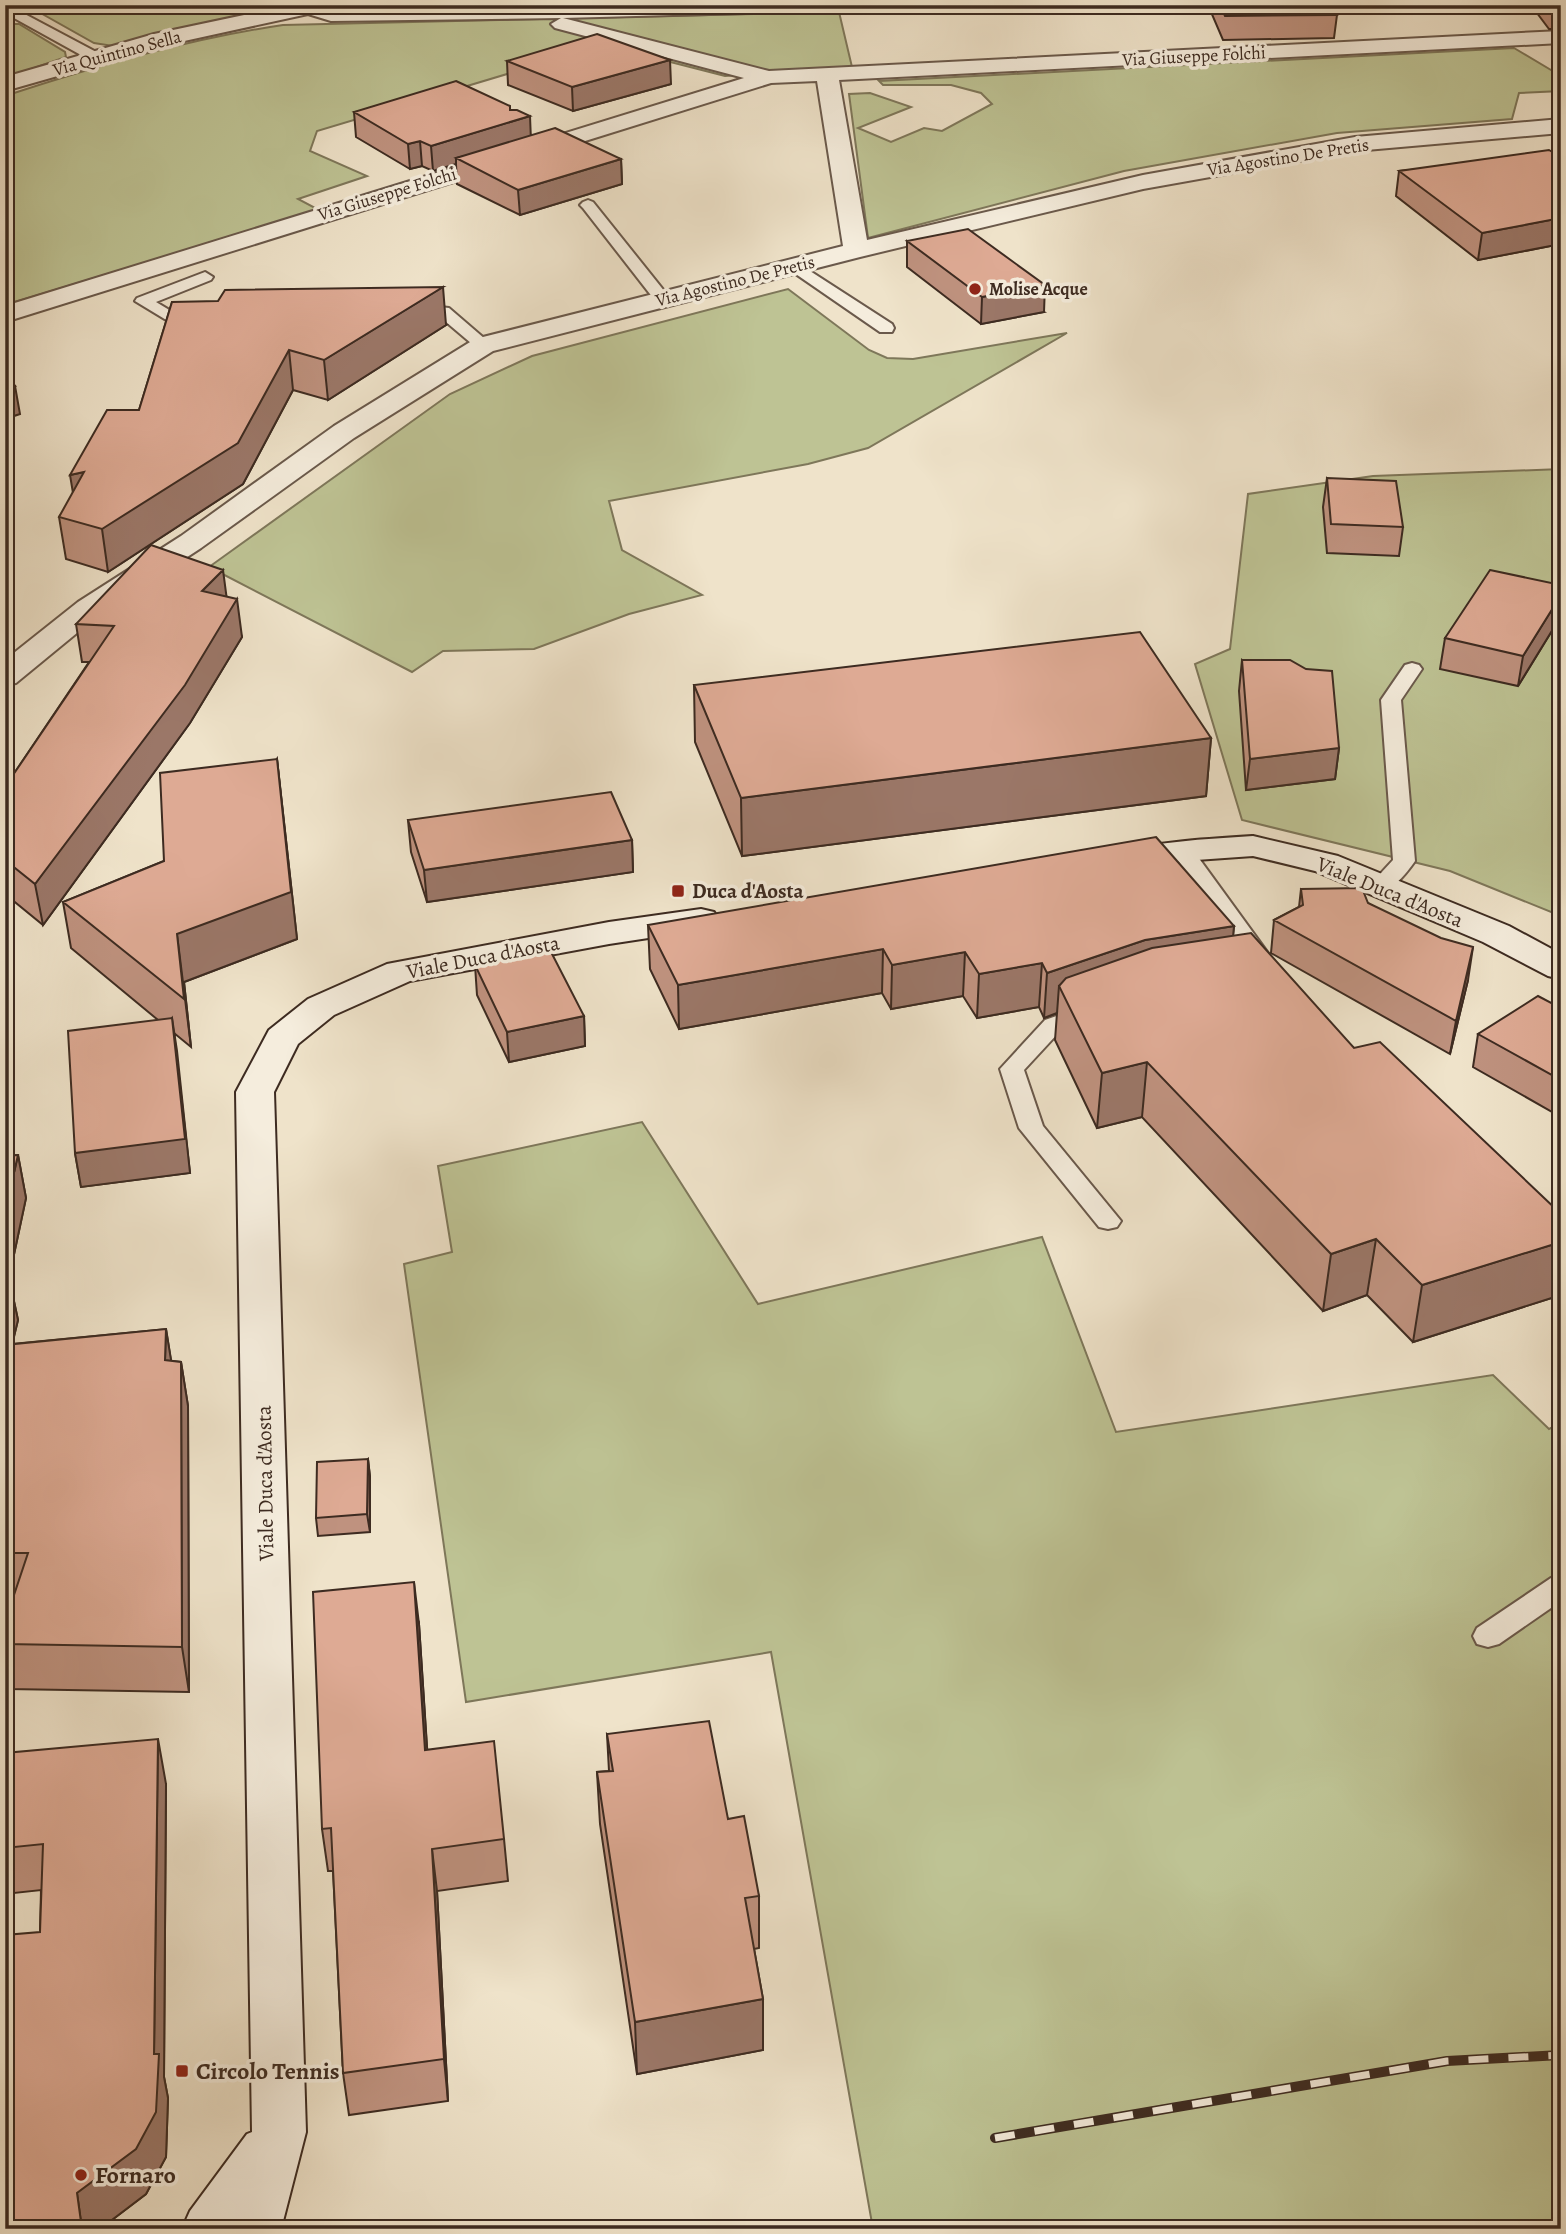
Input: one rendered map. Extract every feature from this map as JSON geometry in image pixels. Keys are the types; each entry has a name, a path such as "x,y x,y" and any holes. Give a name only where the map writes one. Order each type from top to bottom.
{"street":[{"path":"316,6 331,15 816,5"},
{"name":"Via Quintino Sella","path":"5,84 162,39 316,6"},
{"name":"Via Giuseppe Folchi","path":"551,12 559,23 769,77"},
{"name":"Via Giuseppe Folchi","path":"5,314 769,77 1561,37"},
{"path":"827,75 856,250"},
{"name":"Via Agostino De Pretis","path":"5,676 89,608 191,542 344,432 484,345 856,250 1157,179 1355,144 1561,126"},
{"name":"Viale Duca d'Aosta","path":"1087,865 1182,851 1253,846 1326,863 1496,934 1561,968"},
{"name":"Viale Duca d'Aosta","path":"253,2229 279,2132 255,1092 282,1038 321,1007 400,972 609,933 733,916"},
{"path":"210,2229 279,2132"}],"lane":[{"path":"19,15 95,57"},
{"path":"588,205 663,300"},
{"path":"796,267 886,328"},
{"path":"205,277 143,301 168,316 222,313"},
{"path":"395,308 443,311 484,345"},
{"path":"1380,886 1404,861 1391,700 1412,668"},
{"path":"1182,851 1275,977 1244,977"},
{"path":"1104,1007 1054,1025 1013,1069 1031,1128 1108,1221"},
{"path":"1488,1636 1561,1586"}],"green space":[{"path":"297,5 113,46 94,43 28,6 5,6"},
{"path":"839,12 852,67 725,76 604,45 317,131 310,151 367,176 298,199 319,210 5,305 5,96 142,54 283,25"},
{"path":"5,24 19,24 65,52 66,57 5,78"},
{"path":"1514,48 1561,76 1561,91 1519,93 1512,119 1337,133 1124,171 868,238 849,94 870,93 911,107 858,128 891,142 924,128 942,131 992,104 981,93 951,85 883,85 879,81"},
{"path":"788,289 869,350 887,358 913,359 1067,333 868,448 808,464 609,501 622,550 702,595 629,614 534,649 443,651 412,672 209,567 450,394 532,356"},
{"path":"1561,469 1561,916 1450,871 1242,820 1195,664 1230,649 1248,494 1373,476"},
{"path":"642,1122 758,1304 1042,1237 1116,1432 1493,1375 1549,1429 1561,1423 1561,2229 873,2229 771,1652 466,1702 404,1264 452,1252 438,1166"}],"building":[{"path":"1220,5 1332,5 1337,15 1225,16"},
{"path":"597,34 670,60 572,87 507,61"},
{"path":"456,81 510,106 510,110 530,116 431,146 420,141 408,144 354,112"},
{"path":"555,128 621,159 518,190 456,158"},
{"path":"1549,150 1561,157 1561,218 1482,233 1399,171"},
{"path":"968,229 1045,285 982,297 907,241"},
{"path":"443,287 324,360 289,350 238,443 102,529 59,517 84,472 70,475 107,410 139,410 172,302 218,301 225,290"},
{"path":"5,380 15,386 5,390"},
{"path":"1327,478 1396,481 1403,527 1331,524"},
{"path":"151,545 223,570 202,591 237,599 185,685 35,884 5,860 5,777 11,778 114,626 76,624"},
{"path":"1490,570 1561,585 1561,595 1523,656 1445,638"},
{"path":"1140,632 1211,738 741,798 694,685"},
{"path":"1242,660 1290,660 1306,669 1332,671 1339,748 1250,759"},
{"path":"277,759 291,892 177,934 184,999 63,902 164,861 160,773"},
{"path":"611,792 632,840 424,870 408,820"},
{"path":"1156,837 1234,926 1145,940 1047,973 1042,963 979,974 965,952 892,965 883,949 678,985 648,925"},
{"path":"1362,888 1368,903 1441,938 1473,947 1456,1021 1274,920 1303,905 1301,889"},
{"path":"1251,933 1354,1048 1380,1042 1561,1214 1561,1242 1422,1285 1376,1239 1331,1254 1147,1062 1102,1073 1059,986 1066,978 1152,948"},
{"path":"550,950 584,1016 507,1032 475,965"},
{"path":"1538,996 1561,1008 1561,1080 1478,1034"},
{"path":"172,1018 185,1139 75,1153 68,1031"},
{"path":"18,1155 5,1212 5,1156"},
{"path":"166,1329 165,1360 181,1362 182,1647 5,1644 5,1622 28,1553 5,1553 5,1345"},
{"path":"368,1459 367,1514 316,1518 317,1462"},
{"path":"414,1582 425,1750 494,1741 504,1839 432,1849 444,2059 343,2073 331,1828 322,1829 313,1592"},
{"path":"709,1721 728,1819 744,1816 759,1896 745,1898 763,1999 635,2022 597,1772 613,1771 607,1734"},
{"path":"158,1739 154,2054 159,2054 156,2112 136,2149 77,2193 82,2229 5,2229 5,1935 40,1932 43,1844 5,1848 5,1753"}],"railway":[{"path":"995,2138 1447,2061 1561,2055"}],"place":[{"name":"Molise Acque","path":"975,289"},
{"name":"Duca d'Aosta","path":"678,891"},
{"name":"Circolo Tennis","path":"182,2071"},
{"name":"Fornaro","path":"81,2175"}]}
